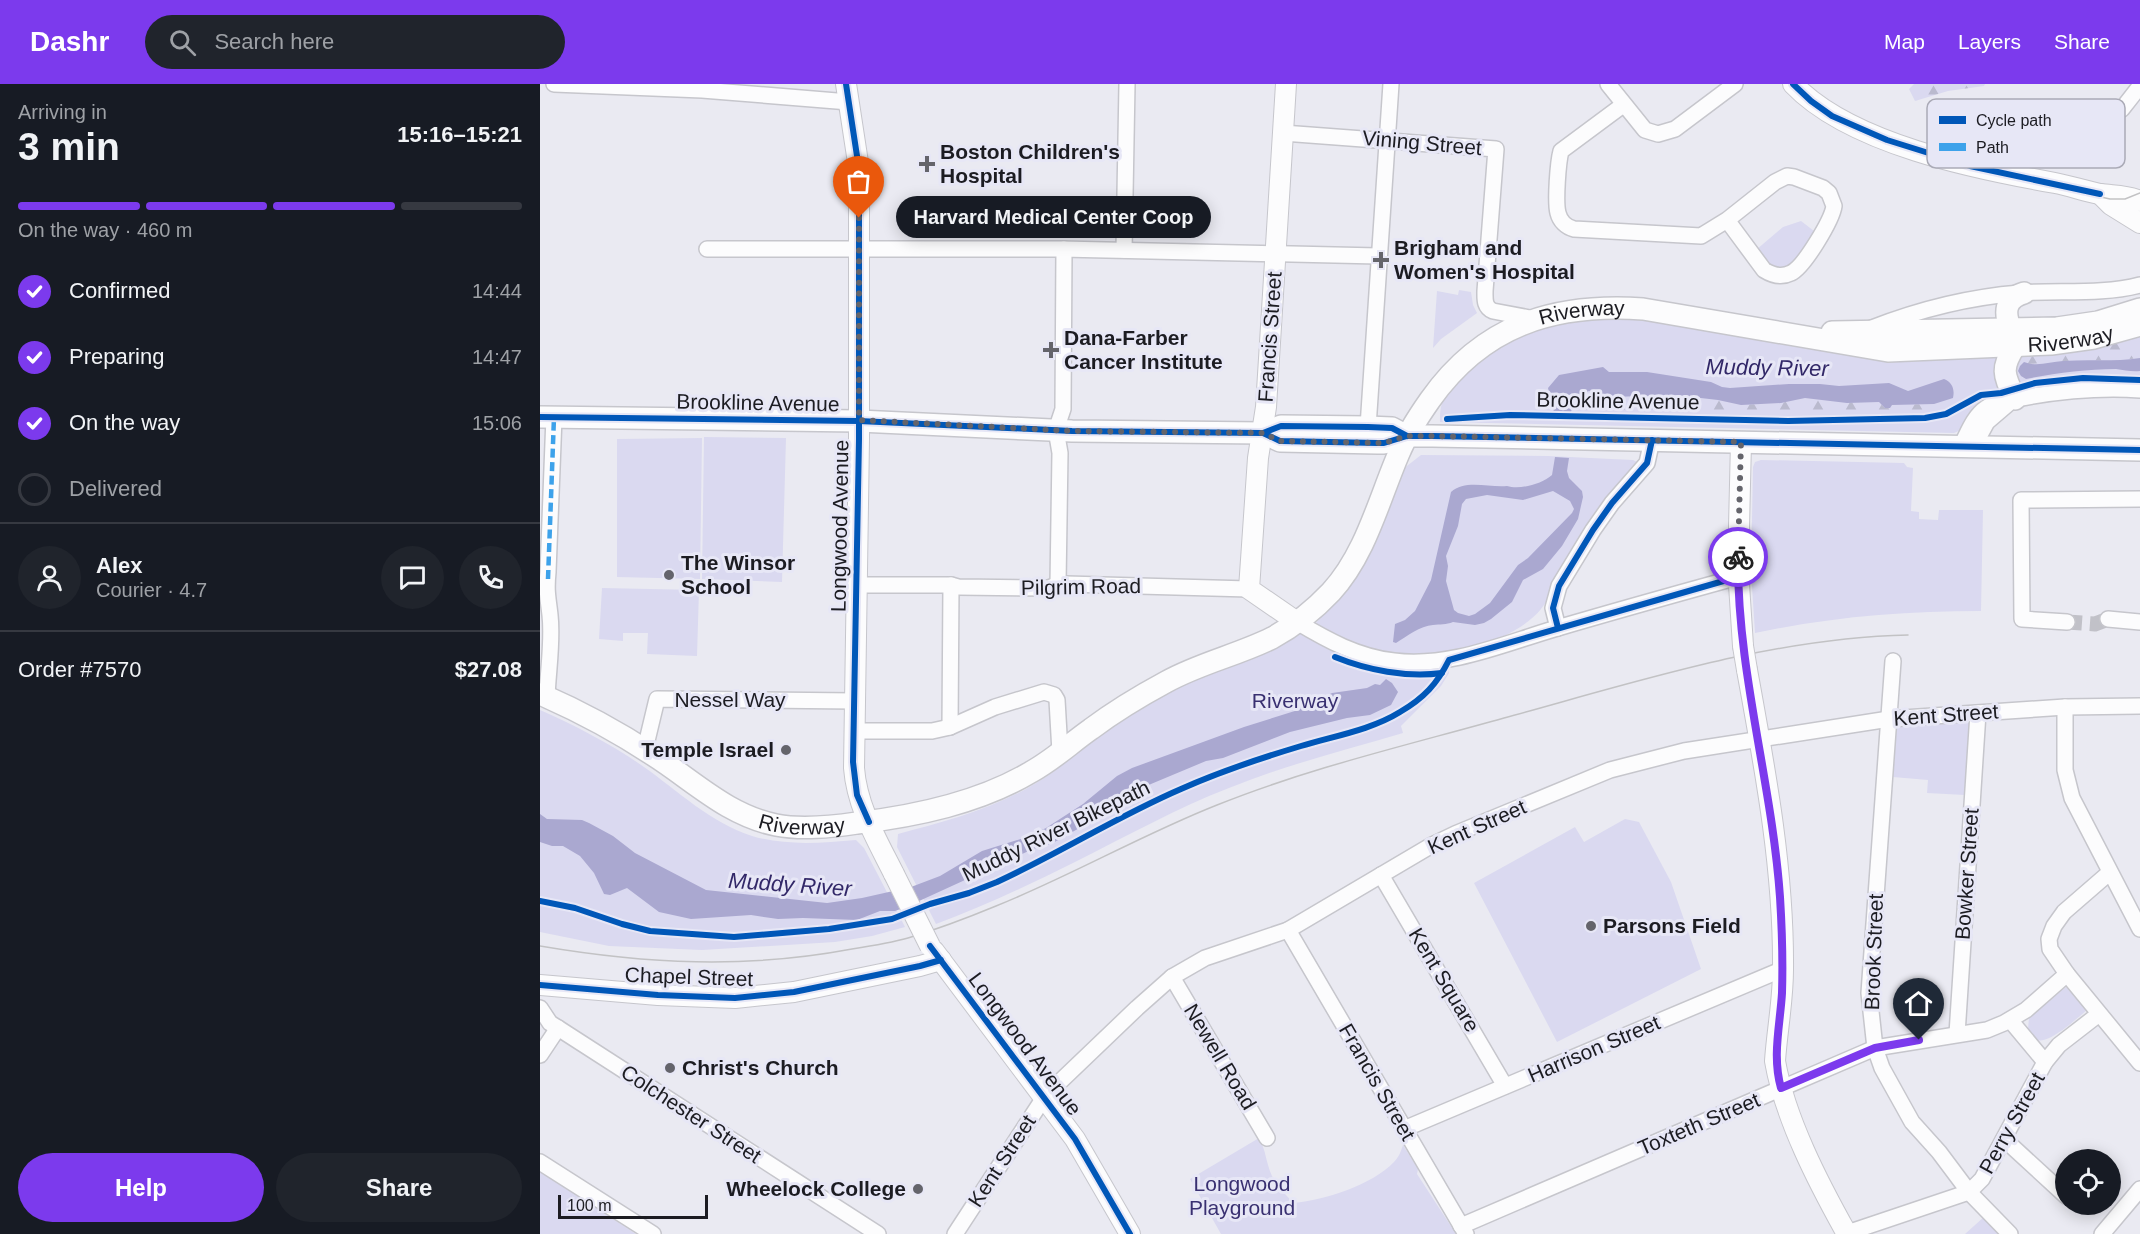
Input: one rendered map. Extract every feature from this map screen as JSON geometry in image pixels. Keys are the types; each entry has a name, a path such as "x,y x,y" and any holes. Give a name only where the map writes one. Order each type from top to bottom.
{"highway":[{"path":"2015,399 2004,371 2013,338 2006,316 2007,304 2012,298 2024,293"},
{"name":"Riverway","path":"543,695 645,749 723,805 759,821 801,827 869,822 918,814 989,792 1021,778 1120,709 1163,684 1206,663 1267,640 1297,622 1328,595 1349,567 1364,540 1407,436 1434,394 1465,359 1494,338 1535,319 1568,311 1621,308 1653,310 1888,351 2013,338 2080,326 2140,309"},
{"name":"Riverway","path":"1787,333 1860,332 2078,341 2140,325"},
{"name":"Brookline Avenue","path":"547,417 859,420 1056,430 1263,433 1281,426 1368,427 1392,428 1407,436"},
{"name":"Brookline Avenue","path":"1263,433 1280,441 1384,443 1407,436 2140,450"}],"main road":[{"name":"Francis Street","path":"1250,589 1257,463 1266,407 1286,84"},
{"path":"1793,84 1818,107 1855,127 1927,152"},
{"name":"Longwood Avenue","path":"848,93 859,162 859,420 853,762 856,789 861,808 936,953 1076,1139 1130,1234"},
{"path":"1981,168 2105,199 2139,202"},
{"path":"2105,199 2140,223"},
{"path":"1741,442 1738,579 1743,646 1776,855 1783,969 1775,1061 1781,1088 1814,1172 1846,1234"},
{"path":"1250,589 1297,622"},
{"name":"Chapel Street","path":"540,985 658,995 735,998 795,992 920,966 936,953"}],"street":[{"path":"554,84 848,93"},
{"path":"1124,250 1126,84"},
{"path":"1368,427 1391,84"},
{"path":"1608,84 1644,130 1654,134 1662,134 1675,129 1735,84"},
{"path":"2125,105 2140,86"},
{"path":"1623,105 1561,151 1557,208 1564,223 1574,229 1696,237 1706,234 1727,220 1770,186 1787,176 1823,188 1829,194 1834,206 1830,218 1802,263 1792,273 1784,276 1771,274 1764,270 1727,220"},
{"name":"Vining Street","path":"1283,133 1496,149 1485,291 1488,308 1535,319"},
{"path":"707,249 1064,249 1378,256"},
{"path":"1058,584 1060,453 1056,430 1063,409 1064,249"},
{"path":"1860,332 1921,311 2024,293 2140,285"},
{"path":"1967,446 1988,421 2015,399 2077,389 2140,390"},
{"path":"543,695 550,615 544,579 547,417"},
{"path":"1558,628 1553,608 1559,586 1612,503 1644,467 1649,459 1652,440"},
{"path":"2067,622 2022,619 2021,500 2140,499"},
{"path":"1297,622 1351,650 1378,659 1407,662 1449,660 1727,580 1738,579"},
{"name":"Pilgrim Road","path":"856,585 1049,588 1058,584 1250,589"},
{"path":"950,727 951,585"},
{"path":"2108,619 2140,622"},
{"name":"Brook Street","path":"1893,661 1869,982 1875,1048 1882,1068 1912,1122 1939,1152 1969,1192 2010,1234"},
{"path":"854,731 932,731 950,727 995,707 1044,692 1054,695 1057,700 1060,752"},
{"name":"Nessel Way","path":"645,749 657,699 854,701"},
{"name":"Kent Street","path":"955,1234 1045,1096 1172,977 1205,958 1287,930 1455,834 1610,770 1665,755 1889,718 2065,707 2140,706"},
{"path":"2065,707 2067,784 2109,873 2140,930"},
{"name":"Bowker Street","path":"1957,1034 1978,713"},
{"path":"2109,873 2064,912 2054,926 2049,939 2050,949 2067,974 2140,1063"},
{"name":"Kent Square","path":"1381,875 1505,1086"},
{"name":"Francis Street","path":"1287,930 1463,1230"},
{"name":"Harrison Street","path":"1404,1129 1783,969"},
{"name":"Toxteth Street","path":"1463,1230 1875,1048 1987,1030 2026,1010 2067,974"},
{"name":"Newell Road","path":"1172,977 1267,1138"},
{"name":"Colchester Street","path":"540,1008 550,1023 878,1234"},
{"name":"Perry Street","path":"1846,1234 1969,1192 1982,1179 2045,1062 2059,1045 2099,1014"},
{"path":"2010,1020 2045,1062"},
{"path":"540,1055 558,1028"},
{"path":"2004,1139 2055,1186"},
{"path":"540,1162 653,1234"},
{"path":"2102,1234 2140,1189"}],"green space":[{"path":"1914,84 1985,84 1948,91 1915,101 1909,89"},
{"path":"1801,221 1814,231 1808,242 1789,266 1782,269 1774,268 1756,250 1783,227"},
{"path":"1459,290 1471,292 1477,313 1441,339 1433,348 1437,291 1458,295"},
{"path":"1613,318 1637,319 1878,357 1997,354 2002,389 2000,396 1961,430 1954,433 1440,422 1442,404 1451,387 1474,365 1502,346 1552,325"},
{"path":"2140,334 2140,383 2086,380 2080,383 2020,390 2012,377 2018,356"},
{"path":"2140,334 2140,358 2016,365 2018,356"},
{"path":"1589,391 1621,396 1675,395 1741,405 1781,403 1805,398 1847,403 1879,402 1885,408 1892,405 1934,404 1938,408 1906,414 1837,415 1694,416 1642,412 1571,412 1575,397"},
{"path":"704,437 786,438 782,582 702,579"},
{"path":"702,438 700,579 617,577 617,439"},
{"name":"Riverway","path":"1421,455 1548,456 1633,460 1639,463 1553,585 1543,606 1530,620 1500,638 1465,650 1415,656 1401,655 1349,642 1331,634 1316,623 1361,570 1374,545 1403,469"},
{"path":"1761,460 1904,463 1907,467 1913,468 1911,511 1919,512 1919,519 1938,520 1939,510 1983,510 1981,611 1867,616 1755,633 1751,571 1753,467 1755,462"},
{"path":"602,588 699,590 697,656 647,654 648,633 623,633 623,641 599,639"},
{"name":"Riverway","path":"1301,632 1322,644 1448,665 1449,673 1441,686 1401,726 1403,733 1294,765 1210,796 1025,886 936,924 897,847 898,834 959,817 1017,794 1053,772 1109,726 1150,701 1214,669"},
{"path":"540,710 619,751 695,806 737,830 752,836 778,841 817,843 856,840 864,848 905,927 872,936 835,942 702,950 609,946 540,932"},
{"path":"1970,722 1965,795 1927,793 1928,780 1893,777 1898,726"},
{"name":"Parsons Field","path":"1625,819 1639,822 1671,882 1701,969 1557,1042 1474,883 1575,827 1584,842"},
{"path":"2066,987 2087,1010 2049,1038 2035,1039 2028,1029 2029,1018"},
{"name":"Longwood Playground","path":"1259,1138 1274,1180 1294,1203 1333,1195 1373,1178 1396,1160 1403,1145 1418,1169 1417,1174 1456,1234 1221,1234 1190,1179"},
{"path":"540,1172 636,1234 540,1234"},
{"path":"1984,1217 1999,1234 1965,1234"}],"water":[{"path":"2140,358 2140,371 2093,370 2026,379 2018,371 2024,362 2038,364"},
{"path":"1603,367 1609,372 1647,372 1711,382 1730,388 1789,384 1839,386 1889,383 1908,391 1944,379 1951,384 1954,395 1953,398 1934,404 1892,405 1890,408 1885,408 1879,402 1847,403 1805,398 1781,403 1741,405 1675,395 1611,397 1589,391 1575,397 1571,412 1554,412 1548,388 1559,375"},
{"path":"1555,457 1569,458 1567,471 1569,478 1582,491 1583,497 1578,519 1562,546 1543,569 1523,580 1512,602 1484,623 1475,625 1453,622 1423,627 1396,643 1393,642 1395,624 1405,620 1415,611 1431,580 1451,492 1470,485 1524,487 1543,481 1552,475","holes":["1553,491 1570,501 1574,509 1572,513 1528,558 1518,565 1490,603 1469,616 1454,610 1446,581 1448,566 1446,556 1458,526 1462,504 1466,499 1487,495 1523,500"]},
{"path":"1386,679 1398,692 1391,705 1370,715 1347,718 1290,732 1223,758 1206,761 1151,784 1096,813 1083,826 1051,844 1033,849 906,907 895,911 880,911 857,920 778,919 751,915 691,919 659,912 627,888 610,895 604,894 594,873 580,856 563,846 552,846 540,842 540,814 547,819 582,820 613,836 635,853 706,890 827,903 862,898 911,887 940,876 982,851 1027,837 1046,828 1083,804 1117,776 1132,768 1298,710 1332,693 1367,688 1375,684 1380,685"}],"tunnel":[{"path":"2067,622 2095,624 2108,619"}],"tram line":[{"path":"1791,84 1832,117 1879,138 1927,154"},
{"path":"1972,168 2110,199 2125,199 2140,193"},
{"path":"540,946 619,957 696,962 773,960 873,946 919,935 985,910 1217,805 1323,768 1704,664 1805,644 1908,635"}],"marked path":[{"path":"548,579 554,417"}],"cycle path":[{"path":"846,84 859,169 859,439 853,762 857,795 869,822"},
{"path":"1793,84 1832,116 1887,140 1927,153"},
{"path":"1979,168 2100,194"},
{"path":"1447,419 1510,415 1788,421 1925,418 1946,414 1981,395 2001,393 2035,383 2083,378 2140,380"},
{"path":"540,417 859,421 1072,431 1263,433 1281,426 1368,427 1392,428 1407,436"},
{"path":"1263,433 1280,441 1378,443 1407,436 1432,436 2140,450"},
{"path":"1558,628 1553,608 1559,586 1612,503 1647,463 1652,440"},
{"name":"Muddy River Bikepath","path":"540,901 575,908 650,931 734,937 829,929 892,919 997,882 1135,811 1210,777 1271,755 1365,728 1389,718 1423,696 1435,683 1449,660 1727,580 1738,579"},
{"path":"1335,657 1387,672 1442,673"},
{"path":"930,946 1075,1139 1130,1234"},
{"path":"540,985 658,995 735,998 794,992 941,960"}],"way so far":[{"path":"859,218 859,420 1072,431 1263,433 1280,441 1384,443 1407,436 1432,436 1741,442 1738,557"}],"place":[{"name":"Boston Children's Hospital","path":"927,164"},
{"name":"Harvard Medical Center Coop","path":"859,218"},
{"name":"Brigham and Women's Hospital","path":"1381,260"},
{"name":"Dana-Farber Cancer Institute","path":"1051,350"},
{"name":"The Winsor School","path":"669,575"},
{"name":"Temple Israel","path":"786,750"},
{"name":"Parsons Field","path":"1591,926"},
{"name":"Christ's Church","path":"670,1068"},
{"name":"Wheelock College","path":"918,1189"}],"route":[{"path":"1738,557 1743,646 1774,833 1778,877 1783,969 1775,1061 1781,1088 1875,1048 1919,1040"}],"water label":[{"name":"Muddy River","path":"1767,367"},
{"name":"Muddy River","path":"790,884"}]}
